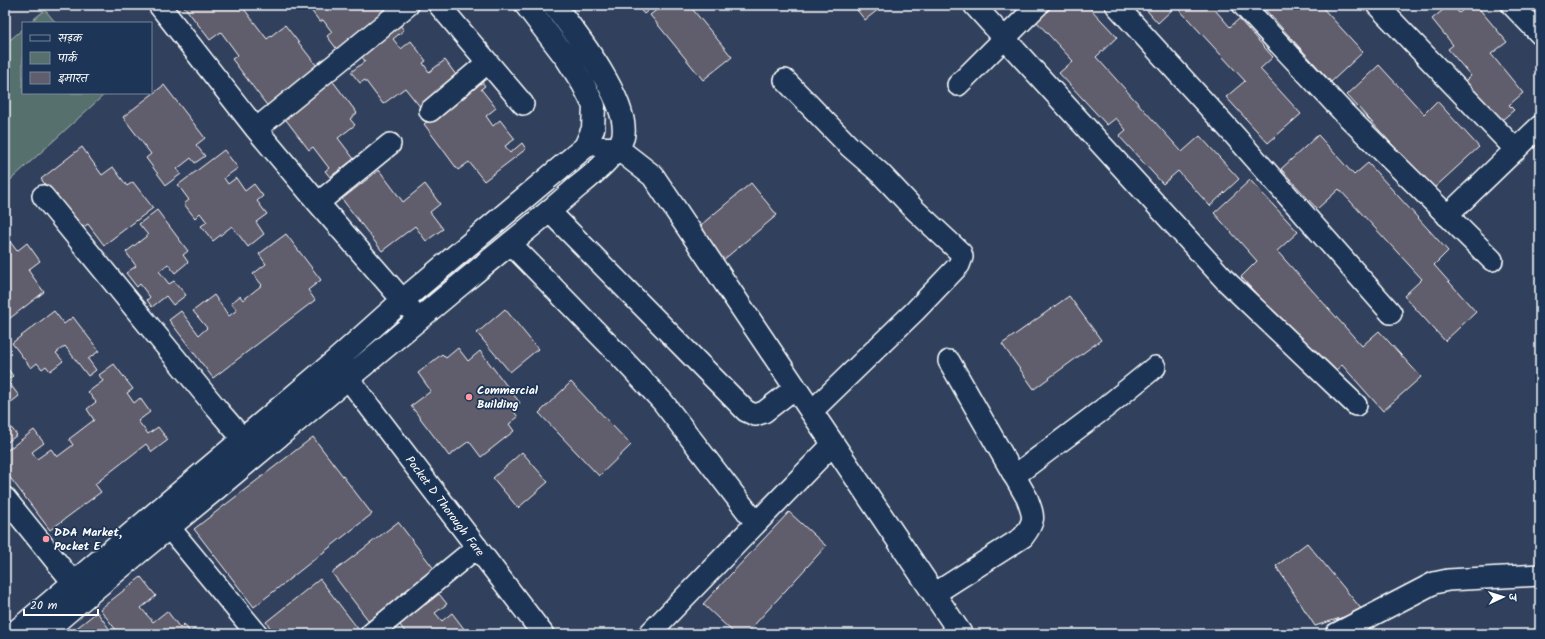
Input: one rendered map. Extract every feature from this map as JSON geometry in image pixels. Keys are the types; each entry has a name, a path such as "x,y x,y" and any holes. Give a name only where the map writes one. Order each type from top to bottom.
{"street":[{"path":"159,5 256,129 318,204 419,319"},
{"path":"256,129 408,5"},
{"path":"439,5 523,104"},
{"path":"13,634 79,590 249,447 335,361 403,300 585,147 593,129 594,106 584,84 526,5"},
{"path":"249,447 348,378 510,243 550,212 602,165 617,148 622,138 623,123 621,111 604,76 554,5"},
{"path":"974,5 1225,280 1356,405"},
{"path":"958,85 1038,5"},
{"path":"1116,5 1241,143 1391,313"},
{"path":"1243,5 1344,113 1492,260"},
{"path":"1377,5 1516,150"},
{"path":"1512,5 1540,34"},
{"path":"430,111 487,63"},
{"path":"785,80 849,146 880,173 915,210 961,253 962,257 959,265 920,306 812,412"},
{"path":"1447,216 1540,126"},
{"path":"318,204 390,144"},
{"path":"585,147 617,148 653,176 961,634"},
{"path":"43,196 249,447"},
{"path":"550,212 746,411 755,415 764,412 795,388"},
{"path":"510,243 662,401 756,523"},
{"name":"Pocket D Thorough Fare","path":"335,361 543,634"},
{"path":"934,594 1023,537 1033,525 1033,512 1027,498 949,361"},
{"path":"1014,476 1106,407 1155,367"},
{"path":"649,634 833,444"},
{"path":"5,498 79,590"},
{"path":"162,520 257,634"},
{"path":"370,634 476,547"},
{"path":"1336,634 1434,583 1448,580 1540,575"},
{"path":"42,634 79,590"}],"green space":[{"path":"45,10 55,22 30,22"},
{"path":"22,30 22,94 105,94 5,185 5,44"}],"building":[{"path":"183,5 241,5 267,39 285,25 323,74 272,112 232,59 238,55 221,32 210,40"},
{"path":"307,5 374,5 377,9 385,5 391,13 339,52 327,36 332,32 323,20 320,22"},
{"path":"636,5 655,5 644,14"},
{"path":"663,5 689,5 732,57 703,80 650,15"},
{"path":"853,5 884,5 865,20"},
{"path":"1054,5 1087,5 1117,37 1096,57 1182,152 1200,136 1239,179 1210,206 1178,171 1163,184 1119,136 1126,130 1116,118 1107,125 1059,73 1073,61 1036,21"},
{"path":"1142,5 1220,5 1215,10 1230,27 1239,19 1273,57 1260,69 1301,114 1268,143 1226,97 1245,81 1176,6 1158,23"},
{"path":"1261,5 1320,5 1363,52 1331,82"},
{"path":"1449,5 1453,5 1459,13 1469,5 1476,5 1507,42 1491,54 1523,93 1509,105 1514,110 1496,125 1462,83 1471,76 1448,49 1453,45 1432,19"},
{"path":"395,19 404,30 393,39 401,49 411,41 426,61 423,63 429,72 445,60 459,79 421,108 405,88 383,104 365,80 360,83 351,72 365,61 356,49"},
{"path":"1379,65 1424,114 1437,101 1479,147 1433,189 1347,95"},
{"path":"331,79 357,113 350,119 355,125 338,138 354,159 330,177 325,171 329,168 313,147 309,150 283,116"},
{"path":"481,81 485,86 481,89 496,108 486,116 493,126 500,120 515,139 505,146 510,153 522,143 526,149 484,181 469,162 458,170 424,124"},
{"path":"164,85 205,138 196,145 205,156 195,163 191,158 177,169 181,174 166,185 146,158 151,154 123,117"},
{"path":"1318,135 1354,175 1368,163 1448,251 1434,265 1476,312 1445,341 1404,296 1422,279 1339,189 1317,209 1281,169"},
{"path":"82,147 102,175 113,167 127,186 133,182 153,208 104,245 88,224 79,230 41,179"},
{"path":"224,150 238,168 224,178 228,184 236,178 245,191 254,184 263,196 257,201 267,214 256,222 264,234 248,247 232,226 213,241 201,226 207,222 200,213 195,218 184,204 189,200 178,185"},
{"path":"379,170 403,202 425,184 440,204 430,212 443,229 426,241 415,226 382,251 342,199"},
{"path":"1250,180 1298,232 1277,251 1362,346 1379,331 1421,377 1383,411 1342,365 1330,375 1241,277 1257,261 1214,213"},
{"path":"751,183 777,215 722,261 696,229"},
{"path":"157,210 188,251 183,255 188,262 175,273 168,264 159,271 169,284 174,281 186,295 173,305 166,296 152,307 147,300 150,297 140,284 137,287 126,273 136,266 126,252 148,235 139,224"},
{"path":"286,234 321,280 308,290 315,300 213,378 169,320 181,311 199,335 207,328 193,311 214,295 229,316 237,310 231,303 240,296 243,300 262,285 253,274 266,264 259,254"},
{"path":"5,235 17,251 27,243 40,261 28,270 44,292 5,322"},
{"path":"1069,296 1101,340 1034,389 1002,344"},
{"path":"505,309 538,349 510,372 477,333"},
{"path":"54,311 64,324 73,317 99,351 88,359 96,370 88,376 65,346 56,353 63,361 50,371 46,366 42,369 37,363 31,368 12,343"},
{"name":"Commercial Building","path":"458,348 468,361 480,351 520,403 512,409 518,417 509,424 514,431 481,457 469,441 449,456 411,406 431,391 418,373 442,354 446,358"},
{"path":"114,364 133,389 127,393 134,403 140,398 150,412 138,421 148,434 158,427 168,440 152,452 146,444 95,484 101,492 50,530 5,471 5,452 34,430 44,443 32,452 37,459 51,449 57,457 73,445 69,439 94,420 87,409 96,402 88,392 103,381 99,375"},
{"path":"5,365 13,376 7,380 19,396 5,407"},
{"path":"571,382 631,445 599,476 539,413"},
{"path":"5,420 17,435 5,444"},
{"path":"313,437 372,514 254,607 194,529"},
{"path":"522,452 548,482 518,508 493,478"},
{"path":"789,512 826,546 746,634 735,634 703,604"},
{"path":"398,522 438,574 372,625 332,573"},
{"path":"1307,543 1363,611 1315,626 1276,566"},
{"path":"141,577 156,596 141,608 153,622 167,611 180,628 184,624 190,632 194,629 198,634 119,634 100,609"},
{"path":"320,579 362,634 275,634 266,622"},
{"path":"439,594 447,604 435,613 442,621 452,613 468,634 405,634 406,633 393,616 419,597 425,605"},
{"path":"97,612 113,634 69,634"}],"place":[{"name":"Commercial Building","path":"469,397"},
{"name":"DDA Market, Pocket E","path":"46,539"}]}
